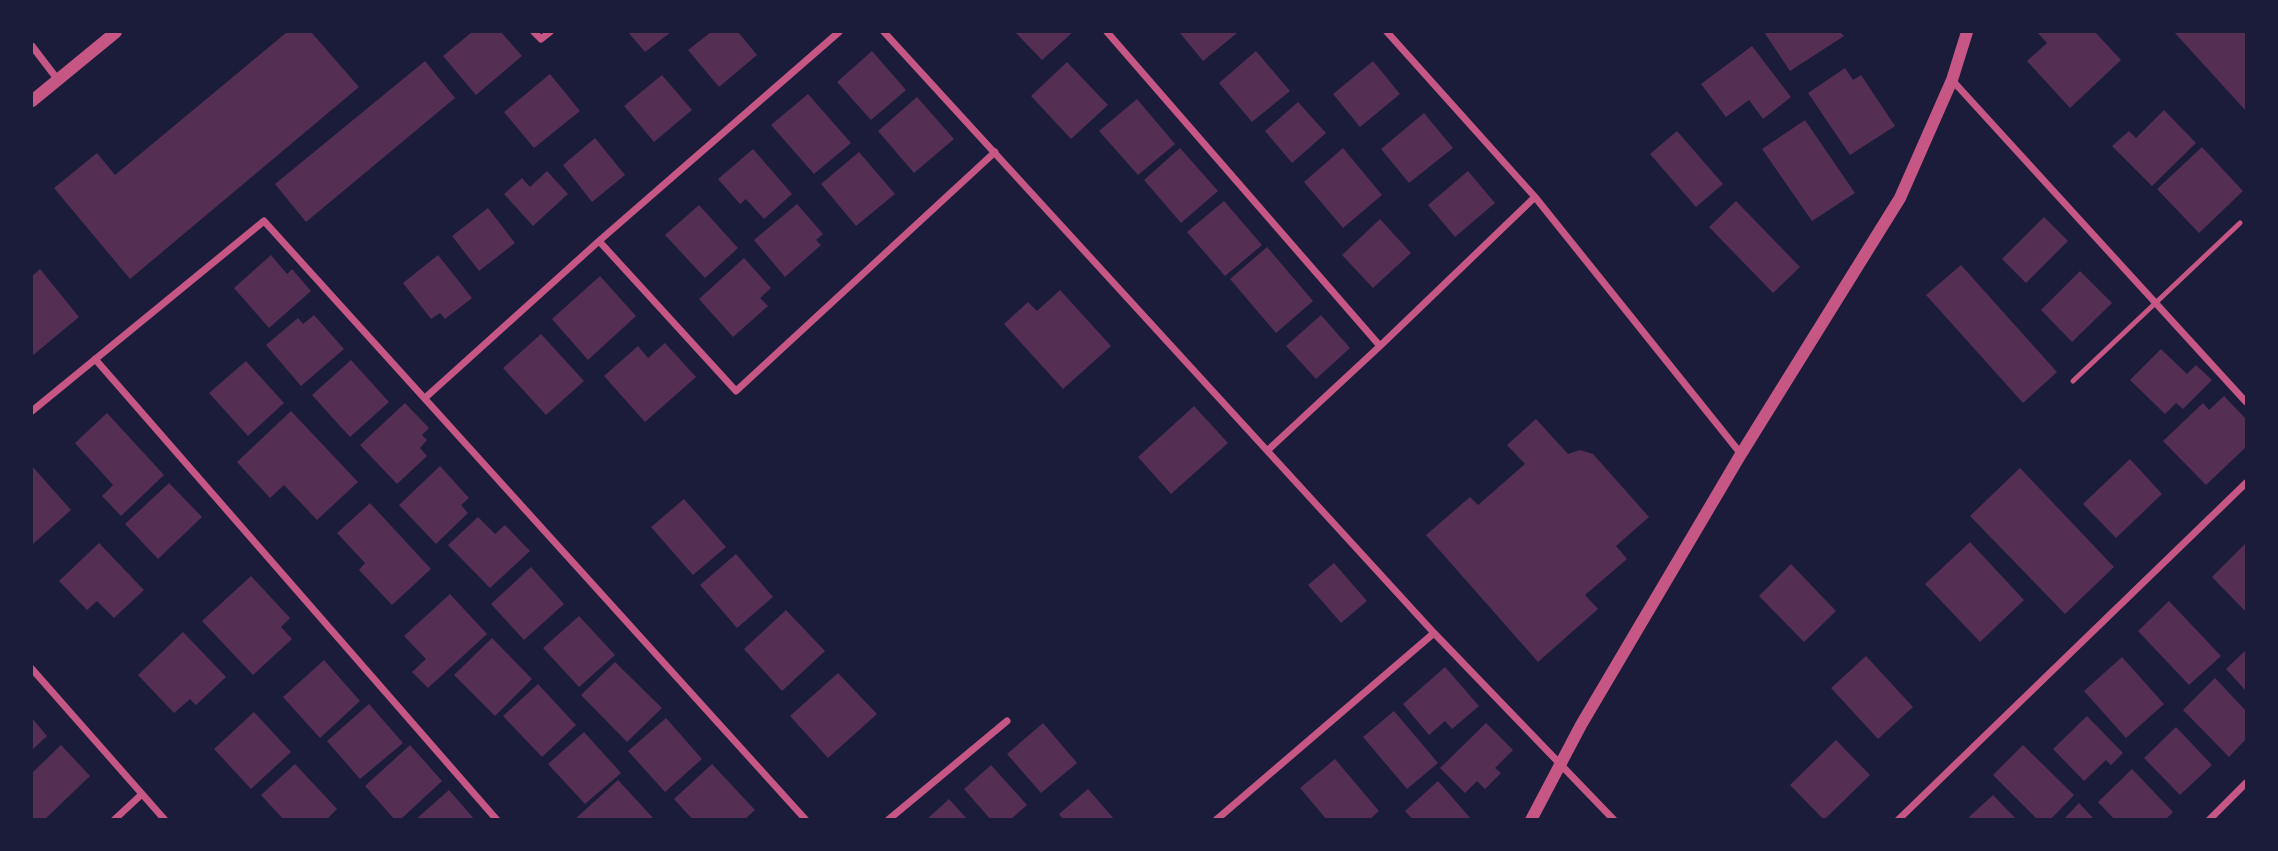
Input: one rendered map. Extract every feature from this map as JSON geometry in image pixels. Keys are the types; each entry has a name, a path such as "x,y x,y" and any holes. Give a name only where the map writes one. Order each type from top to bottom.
{"street":[{"path":"32,101 116,32"},
{"path":"534,32 541,39 550,32"},
{"path":"425,398 599,241 839,32"},
{"path":"884,32 1434,633 1614,820"},
{"path":"1107,32 1380,346"},
{"path":"1387,32 1535,197 1741,454"},
{"path":"1531,820 1560,762 1741,454 1900,198 1952,80 1968,32"},
{"path":"32,46 58,79"},
{"path":"1952,80 2246,402"},
{"path":"599,241 736,391 995,152"},
{"path":"1268,450 1535,197"},
{"path":"32,411 264,220 806,820"},
{"path":"95,359 497,820"},
{"path":"1898,820 2246,483"},
{"path":"1216,820 1434,633"},
{"path":"32,669 165,820"},
{"path":"888,820 1007,721"},
{"path":"2209,820 2246,783"},
{"path":"114,820 142,794"}],"lane":[{"path":"2073,382 2239,223"}],"building":[{"path":"287,32 311,32 359,87 130,279 54,188 97,153 115,175"},
{"path":"472,32 501,32 522,56 476,95 443,56"},
{"path":"628,32 671,32 645,52"},
{"path":"711,32 738,32 757,55 719,87 688,50"},
{"path":"1015,32 1073,32 1042,60"},
{"path":"1764,32 1840,32 1844,36 1790,71"},
{"path":"2037,32 2095,32 2121,60 2070,108 2027,61 2047,43"},
{"path":"2174,32 2246,32 2246,111"},
{"path":"1180,33 1237,33 1203,61"},
{"path":"1752,46 1791,97 1763,119 1749,100 1726,117 1701,84"},
{"path":"872,51 906,90 871,120 837,82"},
{"path":"1256,51 1290,91 1252,122 1219,83"},
{"path":"425,61 455,98 306,222 275,184"},
{"path":"1373,61 1400,94 1360,127 1333,94"},
{"path":"1067,62 1108,105 1071,139 1031,96"},
{"path":"1845,68 1853,80 1861,75 1895,126 1850,155 1808,93"},
{"path":"550,74 580,111 534,148 504,112"},
{"path":"662,75 692,110 654,142 624,106"},
{"path":"808,94 851,143 814,174 771,125"},
{"path":"917,97 954,139 914,173 878,131"},
{"path":"1137,99 1175,144 1138,175 1099,131"},
{"path":"1298,102 1326,133 1292,163 1265,131"},
{"path":"2164,110 2196,143 2152,186 2112,146 2129,131 2136,138"},
{"path":"1424,113 1453,148 1409,183 1381,149"},
{"path":"1805,120 1855,193 1812,221 1762,149"},
{"path":"1677,131 1723,184 1696,207 1650,154"},
{"path":"595,138 625,175 592,202 563,165"},
{"path":"2202,147 2243,191 2199,233 2157,189"},
{"path":"1180,148 1218,191 1181,223 1144,180"},
{"path":"1343,148 1382,195 1343,228 1304,182"},
{"path":"753,149 792,194 764,219 746,199 740,204 718,179"},
{"path":"859,152 895,194 856,226 821,184"},
{"path":"547,171 568,194 533,226 504,194 522,178 530,187"},
{"path":"1468,171 1495,203 1455,237 1428,205"},
{"path":"1224,201 1262,245 1225,276 1187,232"},
{"path":"1736,201 1800,267 1773,293 1709,227"},
{"path":"797,204 823,234 816,240 821,245 785,277 754,240"},
{"path":"699,205 738,248 705,278 665,235"},
{"path":"488,208 515,243 479,271 452,236"},
{"path":"2044,217 2068,241 2026,283 2002,259"},
{"path":"1380,219 1411,253 1373,288 1342,255"},
{"path":"1267,247 1313,301 1276,333 1230,279"},
{"path":"271,255 287,274 292,269 311,291 269,328 234,288"},
{"path":"438,255 472,298 445,319 440,313 431,319 403,283"},
{"path":"744,258 771,288 760,298 768,306 733,337 699,299"},
{"path":"1961,265 2057,372 2023,403 1926,295"},
{"path":"40,269 79,317 32,356 32,276"},
{"path":"2080,271 2112,303 2072,342 2041,310"},
{"path":"600,276 636,316 588,360 552,319"},
{"path":"1060,290 1111,346 1063,389 1004,324 1028,302 1037,311"},
{"path":"314,315 344,349 301,386 266,345 298,318 303,324"},
{"path":"1321,315 1350,348 1316,379 1286,346"},
{"path":"541,334 584,381 546,415 503,368"},
{"path":"665,343 696,377 645,422 604,376 638,346 648,358"},
{"path":"2161,349 2187,374 2196,365 2212,380 2183,409 2176,403 2165,414 2130,380"},
{"path":"351,360 389,402 350,437 312,395"},
{"path":"246,361 284,403 248,436 209,393"},
{"path":"2224,396 2246,419 2246,447 2206,485 2163,441 2203,403 2209,410"},
{"path":"405,403 429,428 422,435 427,440 420,448 427,456 397,484 360,445"},
{"path":"1194,406 1228,443 1171,494 1138,457"},
{"path":"291,411 358,482 317,520 284,485 270,498 237,462"},
{"path":"107,413 164,475 121,516 102,496 113,485 75,443"},
{"path":"1536,419 1568,454 1580,450 1593,454 1649,517 1616,546 1627,559 1585,595 1598,609 1538,662 1426,535 1470,497 1478,505 1525,464 1507,445"},
{"path":"2130,459 2162,494 2116,538 2083,504"},
{"path":"32,466 71,510 33,544 32,542"},
{"path":"440,466 469,498 461,505 468,513 436,544 399,505"},
{"path":"2020,468 2114,567 2065,614 1970,516"},
{"path":"169,483 202,517 158,559 125,524"},
{"path":"684,499 726,547 693,575 651,527"},
{"path":"370,503 431,569 392,605 359,570 365,563 337,533"},
{"path":"478,517 495,534 505,525 530,551 490,588 448,545"},
{"path":"1970,542 2024,600 1980,642 1925,584"},
{"path":"99,543 144,590 114,618 97,601 87,610 59,581"},
{"path":"2246,543 2246,612 2212,577"},
{"path":"736,554 773,597 737,628 700,585"},
{"path":"1334,563 1367,601 1341,623 1308,585"},
{"path":"1791,564 1836,611 1804,642 1759,596"},
{"path":"531,567 564,604 524,640 491,604"},
{"path":"251,576 290,618 281,627 292,639 253,675 202,621"},
{"path":"450,594 487,634 428,688 412,672 426,659 404,636"},
{"path":"2169,601 2221,656 2189,685 2138,631"},
{"path":"786,610 825,651 782,691 744,649"},
{"path":"579,616 615,655 579,687 543,648"},
{"path":"183,632 226,677 196,705 190,699 174,713 138,675"},
{"path":"492,638 532,679 495,716 454,675"},
{"path":"2246,650 2246,691 2226,669"},
{"path":"1866,656 1913,707 1878,739 1831,688"},
{"path":"2122,657 2164,704 2126,738 2084,691"},
{"path":"324,660 360,701 320,738 283,697"},
{"path":"615,662 662,708 627,742 581,695"},
{"path":"1445,667 1479,706 1452,729 1445,721 1429,735 1403,704"},
{"path":"838,673 877,714 828,758 790,716"},
{"path":"2215,678 2246,711 2246,739 2229,757 2183,710"},
{"path":"538,684 576,725 542,757 503,716"},
{"path":"369,704 403,743 360,779 327,741"},
{"path":"1394,711 1438,763 1407,789 1363,737"},
{"path":"254,712 291,752 251,789 214,749"},
{"path":"2087,716 2123,753 2111,765 2106,760 2084,781 2053,749"},
{"path":"32,718 47,736 32,750"},
{"path":"666,718 702,759 665,792 628,751"},
{"path":"1043,723 1077,763 1041,793 1007,754"},
{"path":"1486,723 1513,750 1495,768 1501,773 1485,789 1477,781 1465,793 1440,768"},
{"path":"2176,727 2212,765 2180,795 2144,758"},
{"path":"584,732 621,773 585,804 548,764"},
{"path":"1836,740 1870,775 1824,820 1790,785"},
{"path":"61,745 90,776 44,820 32,820 32,773"},
{"path":"410,745 442,781 400,820 395,820 365,786"},
{"path":"2023,745 2074,795 2050,820 2038,820 1993,775"},
{"path":"1335,759 1379,811 1369,820 1327,820 1300,788"},
{"path":"295,764 337,809 326,820 284,820 261,795"},
{"path":"712,764 755,810 744,820 693,820 674,799"},
{"path":"991,765 1027,805 1010,820 991,820 964,789"},
{"path":"2132,769 2173,812 2165,820 2115,820 2098,802"},
{"path":"618,780 655,820 574,820"},
{"path":"1438,781 1472,820 1413,820 1405,811"},
{"path":"1088,789 1115,820 1064,820 1059,814"},
{"path":"449,790 475,820 415,820"},
{"path":"1993,795 2017,820 1971,820 1969,817"},
{"path":"949,799 968,820 926,820"},
{"path":"2079,803 2095,820 2063,820"}]}
